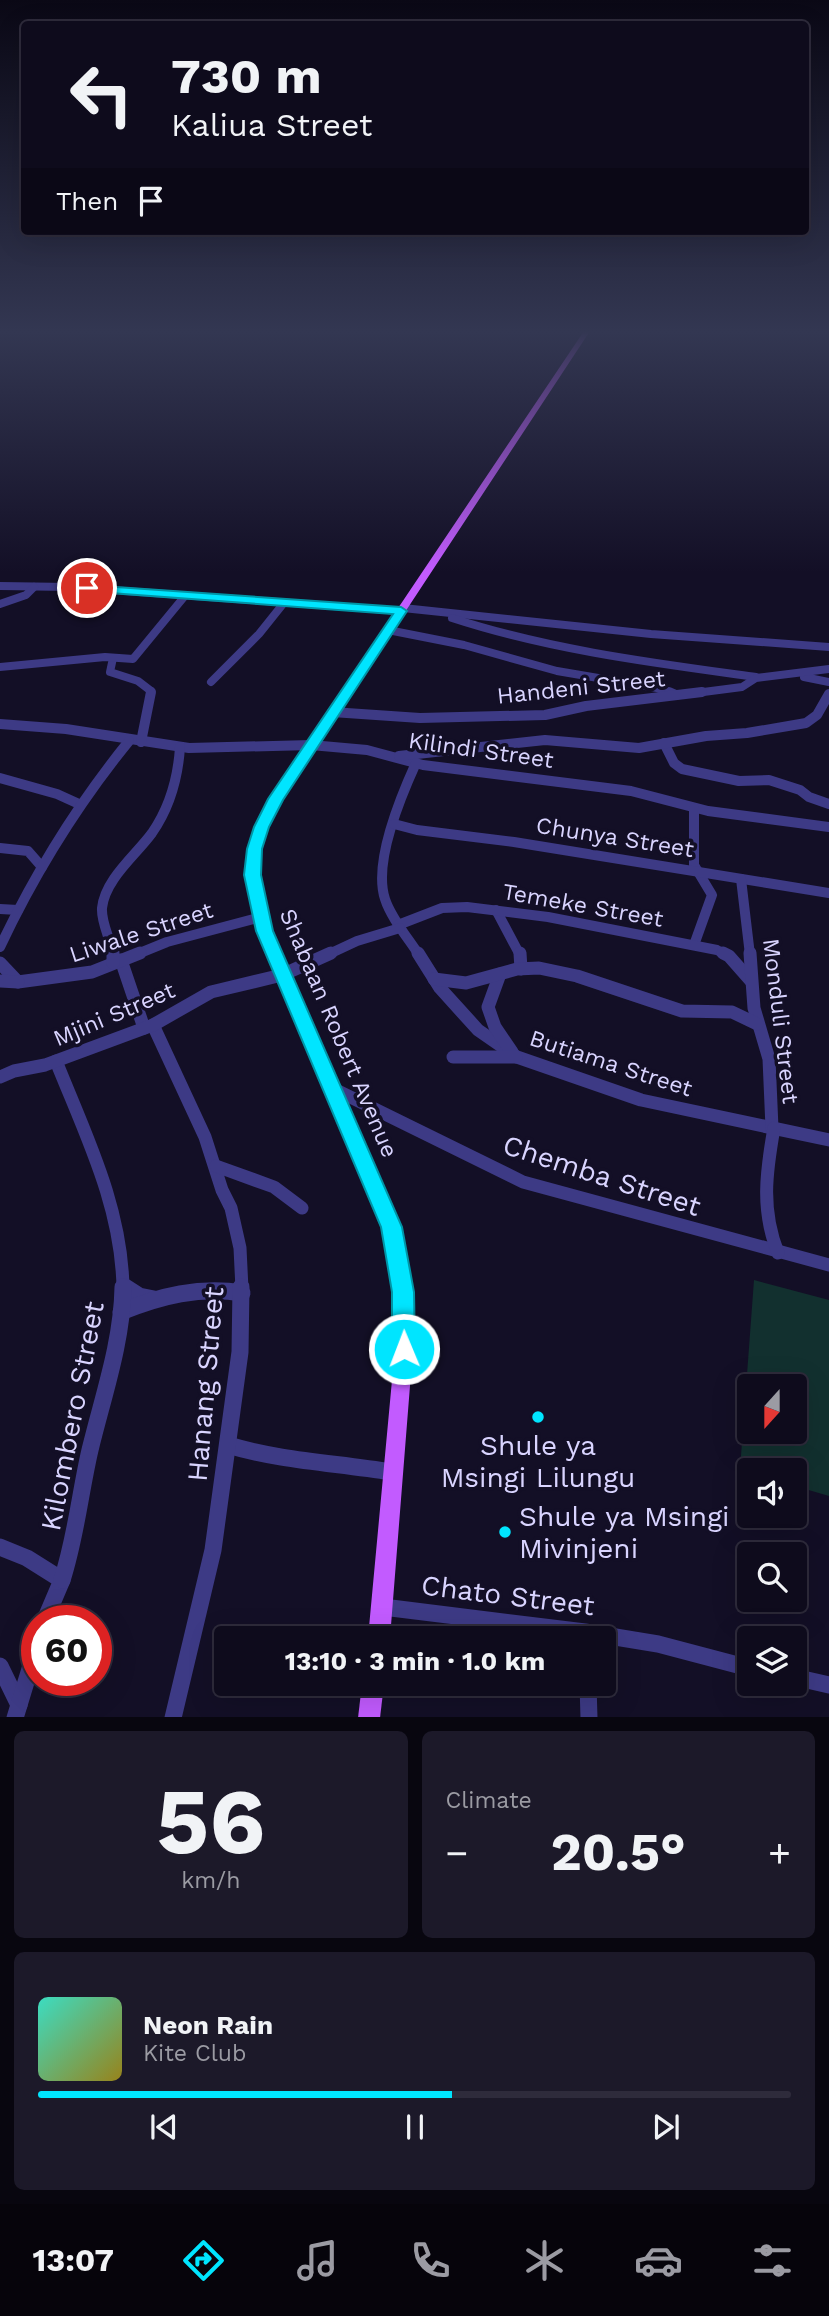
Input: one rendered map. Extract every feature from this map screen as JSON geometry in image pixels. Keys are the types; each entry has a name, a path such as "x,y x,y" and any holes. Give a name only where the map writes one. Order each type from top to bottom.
{"main road":[{"name":"Shabaan Robert Avenue","path":"381,1626 391,1472 404,1349 403,1292 392,1227 282,975 261,917 253,875 254,849 261,827 276,799 533,411"},
{"path":"369,1717 372,1696"}],"street":[{"path":"0,586 436,612 652,634 829,647"},
{"path":"0,604 26,595 34,587"},
{"path":"0,667 113,658 128,660 137,657 184,597"},
{"path":"211,682 259,634 282,604"},
{"path":"436,612 486,629 632,660 758,678"},
{"path":"388,630 464,645 534,666 657,688 679,696"},
{"path":"113,658 110,672 138,681 151,691 141,742"},
{"name":"Handeni Street","path":"332,712 409,718 533,715 742,687 758,678 829,669"},
{"path":"790,675 829,682"},
{"path":"394,757 545,740 629,748 806,723 817,715 829,694"},
{"name":"Kilindi Street","path":"0,724 55,728 129,741 210,750 311,745 367,750 432,767 621,790 694,808 829,827"},
{"path":"0,947 18,910 79,804 129,741"},
{"path":"664,743 674,763 681,769 739,781 769,780 829,803"},
{"name":"Hanang Street","path":"173,1717 213,1550 228,1445 240,1352 240,1248 231,1208 222,1190 216,1166 117,961 102,912 105,899 123,869 161,822 179,775 180,747"},
{"path":"432,767 449,750"},
{"name":"Butiama Street","path":"416,763 403,792 384,860 381,881 385,901 434,979 478,1030 515,1055 641,1100 829,1140"},
{"path":"0,778 57,794 79,804"},
{"path":"694,808 694,859 712,895 694,945"},
{"name":"Chunya Street","path":"394,824 416,830 522,843 829,893"},
{"path":"0,848 26,850 42,867"},
{"path":"677,869 694,859"},
{"name":"Monduli Street","path":"741,879 757,1024 769,1059 773,1128 763,1200 769,1232 778,1253"},
{"name":"Temeke Street","path":"282,975 357,941 448,907 548,917 718,950 729,956 751,981"},
{"path":"0,909 18,910"},
{"path":"496,910 520,951 521,969"},
{"name":"Liwale Street","path":"0,981 63,978 92,972 177,939 261,917"},
{"path":"0,963 19,982"},
{"path":"434,979 466,983 521,969 559,971 682,1011 732,1012 757,1024"},
{"path":"500,974 488,1007 495,1027 515,1055"},
{"name":"Mjini Street","path":"0,1077 56,1061 148,1026 211,992 282,975"},
{"path":"453,1056 515,1055"},
{"name":"Kilombero Street","path":"51,1605 76,1535 80,1500 118,1338 123,1286 123,1267 114,1218 98,1167 56,1061"},
{"name":"Chemba Street","path":"332,1088 523,1181 829,1265"},
{"path":"216,1166 274,1187 302,1208"},
{"path":"123,1286 139,1296 157,1300"},
{"path":"121,1312 157,1300 222,1288 242,1293"},
{"path":"228,1445 264,1456 322,1461 391,1472"},
{"path":"0,1547 27,1558 62,1580"},
{"name":"Chato Street","path":"383,1607 521,1626"},
{"name":"Chato Street","path":"616,1639 658,1644 737,1665"},
{"path":"0,1666 17,1711"},
{"path":"807,1681 829,1685"},
{"path":"588,1696 589,1717"}],"green space":[{"path":"754,1280 829,1300 829,1496 807,1490 807,1458 741,1458 742,1444 807,1444 807,1374 747,1374"}],"place":[{"name":"Shule ya Msingi Lilungu","path":"538,1417"},
{"name":"Shule ya Msingi Mivinjeni","path":"505,1532"}],"route":[{"path":"87,588 159,596 401,611 276,799 261,827 254,849 253,875 265,931 282,975 392,1227 403,1292 404,1349"}]}
